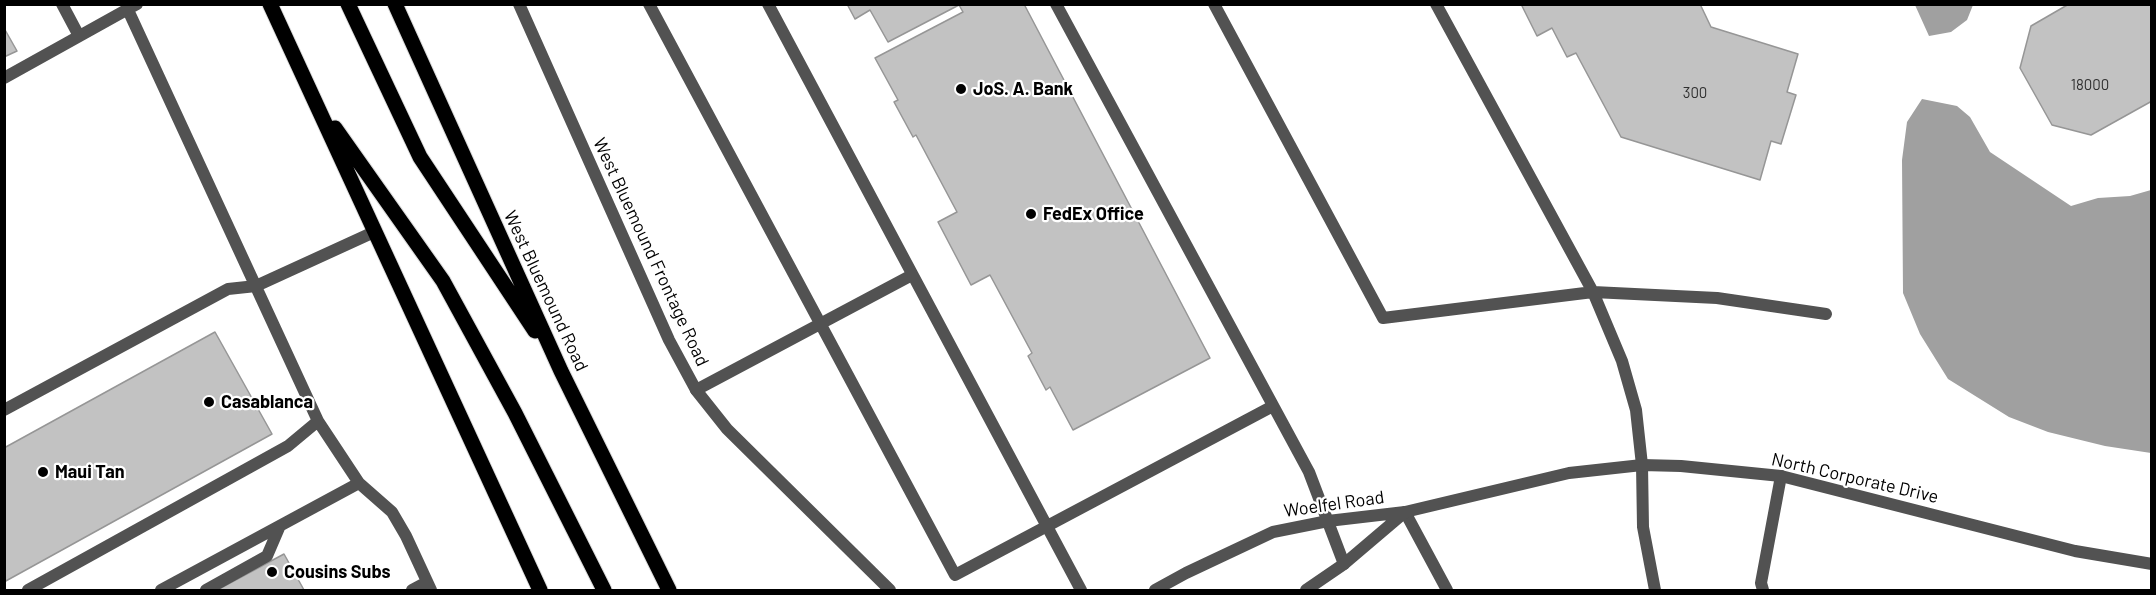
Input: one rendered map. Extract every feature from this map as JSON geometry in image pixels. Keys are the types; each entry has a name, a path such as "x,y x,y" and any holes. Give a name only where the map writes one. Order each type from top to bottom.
{"main road":[{"path":"270,4 540,591"},
{"path":"348,4 420,157 561,371"},
{"name":"West Bluemound Road","path":"395,4 561,371 669,591"},
{"path":"315,99 443,281 520,423 604,591"}],"street":[{"path":"62,4 79,36"},
{"name":"West Bluemound Frontage Road","path":"519,4 669,340 696,390 727,429 890,591"},
{"path":"649,4 955,575 1273,406"},
{"path":"768,4 1081,591"},
{"path":"1056,4 1309,472 1344,564"},
{"path":"1214,4 1383,318 1593,292 1717,298 1826,314"},
{"path":"1436,4 1593,292 1623,361 1636,410 1642,465 1643,527 1655,591"},
{"path":"4,78 133,7 318,421 359,483 392,512 429,586 412,591"},
{"path":"4,410 228,289 256,286 374,232"},
{"path":"696,390 912,275"},
{"path":"28,591 288,446 318,421"},
{"name":"North Corporate Drive","path":"1405,512 1569,473 1642,465 1681,466 1781,476 2075,551 2151,564"},
{"path":"1763,591 1761,583 1781,476"},
{"path":"161,591 359,483"},
{"path":"1405,512 1447,591"},
{"name":"Woelfel Road","path":"1155,591 1272,531 1328,521 1405,512"},
{"name":"Woelfel Road","path":"1306,591 1344,564 1405,512"},
{"path":"206,591 267,556 279,528"}],"shaded area":[{"path":"1915,5 1973,5 1967,20 1951,32 1929,36"},
{"path":"1922,99 1957,106 1970,117 1990,152 2071,206 2098,198 2130,196 2151,190 2151,453 2105,446 2048,432 2009,417 1948,379 1920,334 1903,293 1902,160 1907,122"}],"building":[{"path":"847,4 1024,4 1210,358 1073,430 1050,387 1046,390 1028,356 1032,353 990,275 971,285 938,222 957,212 916,135 913,137 894,102 898,100 875,58 963,12 959,5 888,42 870,10 855,19"},
{"path":"1521,4 1700,4 1711,27 1798,54 1787,92 1796,95 1781,144 1771,141 1760,180 1621,137 1576,53 1567,57 1552,28 1537,36"},
{"path":"2069,4 2152,4 2152,101 2091,135 2052,125 2020,68 2031,26"},
{"path":"4,28 17,51 4,57"},
{"path":"215,332 272,434 4,582 4,448"},
{"name":"Cousins Subs","path":"284,554 304,590 217,590"}],"place":[{"name":"JoS. A. Bank","path":"961,89"},
{"name":"FedEx Office","path":"1031,214"},
{"name":"Casablanca","path":"209,402"},
{"name":"Maui Tan","path":"43,472"},
{"name":"Cousins Subs","path":"272,572"}]}
